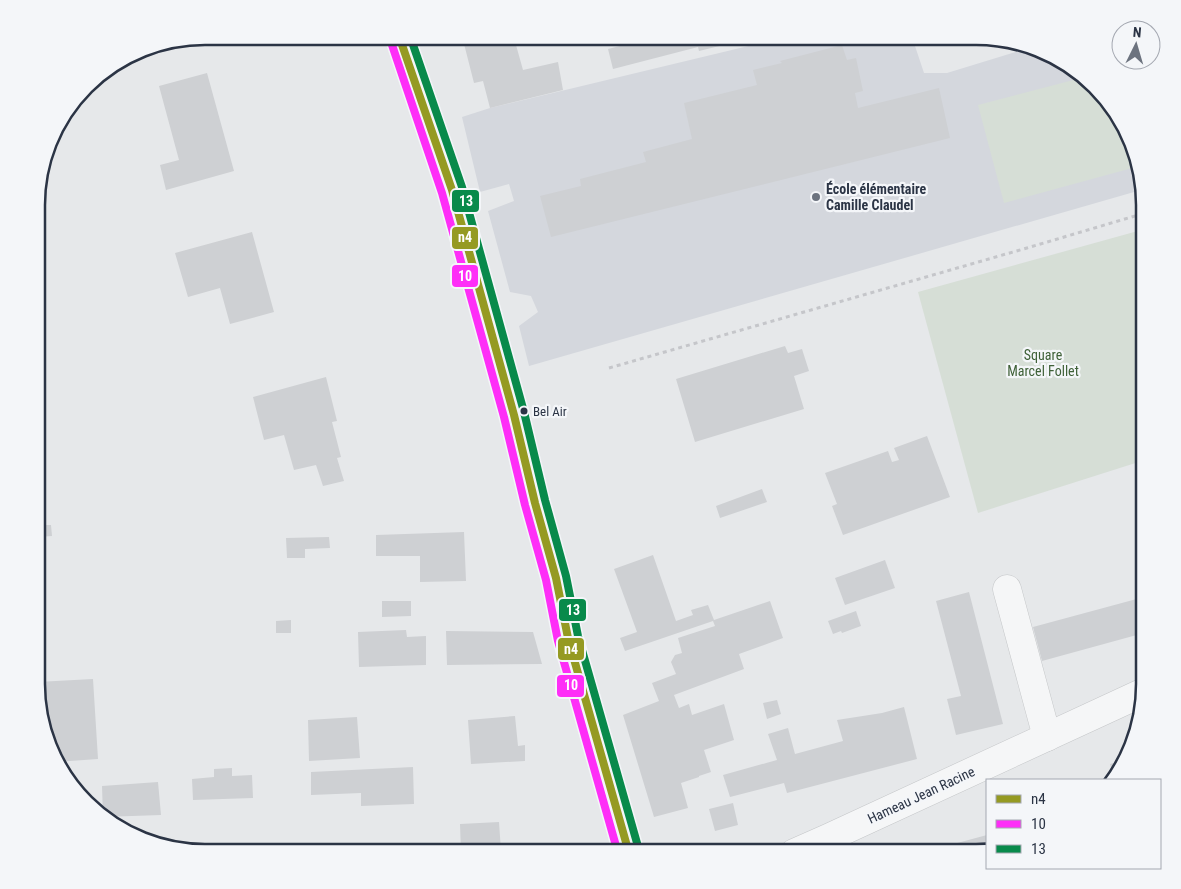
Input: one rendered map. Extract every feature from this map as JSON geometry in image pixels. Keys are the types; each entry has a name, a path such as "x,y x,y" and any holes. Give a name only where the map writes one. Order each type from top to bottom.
{"main road":[{"path":"402,45 452,190 514,415 535,503 556,578 568,638 626,844"}],"street":[{"path":"1007,589 1047,737"},
{"name":"Hameau Jean Racine","path":"814,844 1136,696"}],"path":[{"path":"609,368 1136,216"}],"shaded area":[{"name":"École élémentaire Camille Claudel","path":"753,45 915,45 924,73 947,73 1020,51 1056,66 1082,85 1103,108 1120,134 1128,153 1135,192 529,366 519,326 538,312 531,296 510,292 488,211 514,201 509,184 480,192 462,117 490,108"}],"green space":[{"path":"1075,80 1089,92 1109,116 1120,134 1132,168 1004,203 978,105"},
{"name":"Square Marcel Follet","path":"1136,231 1136,463 978,513 918,292"}],"building":[{"path":"464,45 516,45 523,70 558,62 563,90 490,108 483,81 474,83"},
{"path":"624,45 724,45 699,51 698,47 613,69 608,49"},
{"path":"842,45 847,60 856,58 863,91 855,93 858,108 939,88 950,138 551,237 540,196 581,186 580,179 646,162 643,152 692,139 684,103 757,85 753,70"},
{"path":"207,73 234,171 166,190 160,165 179,160 159,86"},
{"path":"252,232 274,312 230,324 220,288 188,297 175,253"},
{"path":"785,346 788,353 802,349 809,371 794,376 804,409 695,442 676,379"},
{"path":"326,377 337,421 332,422 341,457 337,458 344,481 323,486 316,465 294,470 284,435 264,440 253,397"},
{"path":"927,436 950,497 843,535 832,506 837,504 825,473 888,451 892,462 899,460 894,448"},
{"path":"762,489 767,502 720,518 716,506"},
{"path":"45,525 51,525 52,536 45,536"},
{"path":"464,532 466,581 420,582 420,556 376,556 376,535"},
{"path":"329,537 330,548 305,549 305,558 287,558 286,538"},
{"path":"653,555 676,621 693,615 691,610 708,605 714,620 770,601 783,638 739,654 744,669 674,695 679,708 689,704 692,715 724,704 734,740 704,750 711,772 681,783 688,808 654,817 623,715 659,701 652,683 676,674 671,662 675,655 682,653 678,638 715,626 713,621 625,651 620,638 637,632 614,569"},
{"path":"885,560 895,588 845,605 835,578"},
{"path":"969,592 1003,724 956,735 947,699 961,696 936,601"},
{"path":"1136,599 1136,635 1042,661 1033,627"},
{"path":"382,601 411,601 411,616 382,617"},
{"path":"856,611 861,626 842,633 841,631 833,634 828,621"},
{"path":"291,620 291,633 276,633 276,621"},
{"path":"406,630 407,637 426,636 426,665 359,667 358,632"},
{"path":"446,631 533,632 542,664 447,665"},
{"path":"93,679 98,759 65,761 50,726 45,695 45,682"},
{"path":"777,700 781,714 767,719 763,703"},
{"path":"904,707 917,759 787,793 784,783 730,797 723,775 777,760 768,734 788,728 795,754 843,741 837,720 882,713"},
{"path":"515,716 518,746 525,745 525,761 471,764 468,720"},
{"path":"357,717 360,758 309,761 308,720"},
{"path":"413,767 414,804 361,806 361,793 311,795 311,772"},
{"path":"232,768 232,776 252,775 253,798 193,800 192,779 214,777 214,769"},
{"path":"158,782 161,815 115,817 103,807 102,786"},
{"path":"733,803 738,825 715,831 709,809"},
{"path":"499,822 501,844 461,844 460,824"},
{"path":"986,835 986,844 954,844"}],"transit line":[{"name":"10","path":"392,45 442,193 504,417 525,505 546,580 558,641 615,844"},
{"name":"n4","path":"402,45 452,190 514,415 535,503 556,578 568,638 626,844"},
{"name":"13","path":"413,45 462,187 524,412 566,576 578,636 637,844"}],"place":[{"name":"École élémentaire Camille Claudel","path":"816,197"},
{"name":"Bel Air","path":"524,411"}]}
